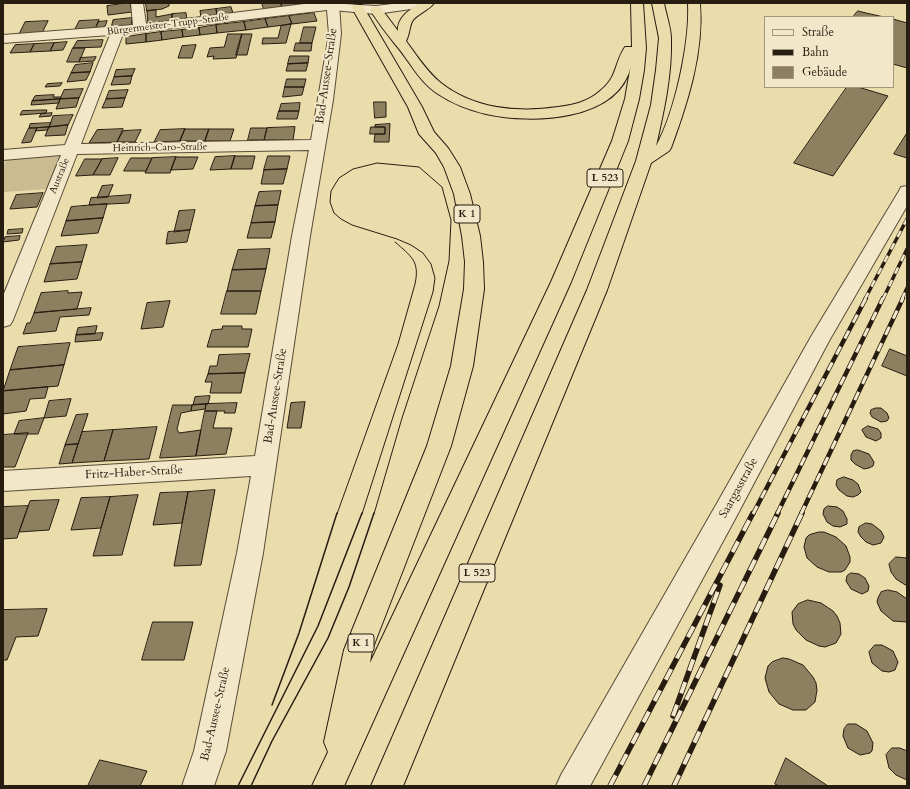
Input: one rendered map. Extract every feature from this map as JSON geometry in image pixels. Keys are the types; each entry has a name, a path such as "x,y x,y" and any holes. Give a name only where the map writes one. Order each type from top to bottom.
{"highway":[{"path":"400,41 404,34 403,27 408,17 428,3"},
{"name":"L 523","path":"330,781 561,282 620,141 637,70 639,40 637,3"},
{"name":"L 523","path":"388,786 597,290 644,161 658,105 663,70 665,38 658,3"},
{"path":"644,161 663,148 678,108 694,44 694,3"},
{"name":"K 1","path":"330,781 358,650 439,446 462,366 474,289 474,262 471,236 462,194 452,167 442,151 427,134 415,107 357,4"},
{"path":"375,6 395,37 400,41 427,79 443,91 462,102 486,110 529,115 581,107 600,98 611,89 621,76 626,55 639,40"}],"street":[{"path":"137,3 140,29"},
{"name":"Bürgermeister-Trupp-Straße","path":"3,39 54,37 140,29 333,4 375,6 425,3"},
{"name":"Bad-Aussee-Straße","path":"198,786 210,750 250,553 335,34 333,4"},
{"name":"Austraße","path":"3,320 10,285 71,149 118,31"},
{"name":"Heinrich-Caro-Straße","path":"3,155 71,149 317,145"},
{"name":"Saargasstraße","path":"572,786 725,513 819,340 900,219 907,191"},
{"name":"Fritz-Haber-Straße","path":"3,481 265,466"}],"shaded area":[{"path":"62,152 48,189 3,192 3,167 7,157"}],"building":[{"path":"130,3 132,12 108,15 107,6"},
{"path":"146,3 169,3 169,6 162,9 147,11"},
{"path":"262,3 281,3 282,7 264,9"},
{"path":"281,3 300,3 300,5 282,7"},
{"path":"231,7 233,13 217,15 216,9"},
{"path":"216,9 217,15 201,17 200,11"},
{"path":"156,10 156,17 172,14 172,21 148,24 147,11"},
{"path":"858,11 880,16 854,16"},
{"path":"186,13 187,19 172,21 172,14"},
{"path":"314,13 317,21 292,24 289,16"},
{"path":"289,16 292,24 268,27 265,19"},
{"path":"132,18 131,26 111,28 113,20"},
{"path":"265,19 268,27 246,30 244,22"},
{"path":"894,19 907,23 907,68 894,64"},
{"path":"99,20 95,29 74,31 79,21"},
{"path":"48,21 42,33 19,34 25,22"},
{"path":"107,21 104,29 95,29 98,22"},
{"path":"244,22 246,30 217,33 216,25"},
{"path":"291,24 286,43 262,44 263,38 278,38 281,26"},
{"path":"216,25 217,33 200,35 199,28"},
{"path":"304,27 316,27 312,43 300,43"},
{"path":"199,28 200,35 183,37 182,30"},
{"path":"182,30 183,37 162,40 161,32"},
{"path":"161,32 162,40 146,42 146,34"},
{"path":"146,34 146,42 126,44 126,37"},
{"path":"228,34 242,34 236,58 213,59 214,56 207,57 210,48 224,47"},
{"path":"242,34 252,34 247,55 236,55"},
{"path":"103,40 101,47 73,48 77,41"},
{"path":"67,42 63,50 50,51 54,43"},
{"path":"54,43 50,51 30,52 34,44"},
{"path":"296,43 312,43 311,51 294,51"},
{"path":"34,44 30,52 10,53 15,45"},
{"path":"196,45 192,58 178,58 182,46"},
{"path":"73,48 85,48 79,62 67,62"},
{"path":"290,56 309,56 308,63 288,64"},
{"path":"96,57 94,61 79,62 80,58"},
{"path":"93,63 90,72 71,73 75,65"},
{"path":"308,63 306,71 286,71 288,64"},
{"path":"135,69 132,76 114,77 116,70"},
{"path":"90,72 86,80 67,82 71,73"},
{"path":"132,76 130,84 111,85 114,77"},
{"path":"287,79 306,79 304,87 285,87"},
{"path":"62,83 60,86 45,87 47,84"},
{"path":"285,87 304,87 302,95 283,97"},
{"path":"846,88 861,88 888,96 833,176 794,163"},
{"path":"83,89 79,98 60,99 64,90"},
{"path":"128,90 125,98 106,99 109,91"},
{"path":"54,95 53,97 61,97 60,99 32,101 35,96"},
{"path":"79,98 76,107 56,109 60,99"},
{"path":"125,98 122,107 102,108 106,99"},
{"path":"60,99 59,103 31,105 32,101"},
{"path":"374,102 386,102 386,117 375,118"},
{"path":"300,103 299,111 279,111 281,104"},
{"path":"47,110 46,113 20,115 22,111"},
{"path":"279,111 299,111 297,119 277,119"},
{"path":"52,113 51,116 39,117 41,114"},
{"path":"73,115 68,125 49,127 53,116"},
{"path":"51,123 49,127 29,128 30,124"},
{"path":"390,124 389,142 374,142 375,134 385,134 385,127 375,127 375,125"},
{"path":"68,125 65,135 45,136 49,127"},
{"path":"49,127 47,130 35,131 37,128"},
{"path":"295,127 293,140 264,140 267,128"},
{"path":"371,127 385,127 385,134 370,134"},
{"path":"29,128 37,128 31,142 22,143"},
{"path":"251,128 267,128 264,140 248,140"},
{"path":"123,129 117,142 89,143 97,130"},
{"path":"185,129 180,141 154,142 160,130"},
{"path":"185,129 209,129 205,141 180,141"},
{"path":"209,129 234,129 230,141 205,141"},
{"path":"141,130 135,142 117,142 123,131"},
{"path":"907,133 907,158 894,154"},
{"path":"235,156 231,169 210,170 215,157"},
{"path":"235,156 255,156 252,169 231,169"},
{"path":"268,156 290,156 287,169 264,170"},
{"path":"176,157 170,173 145,173 152,158"},
{"path":"176,157 198,157 193,169 171,170"},
{"path":"118,158 110,175 93,175 102,159"},
{"path":"131,158 152,158 146,171 124,171"},
{"path":"85,159 102,159 93,175 76,176"},
{"path":"287,169 283,184 261,184 264,170"},
{"path":"113,185 108,197 97,198 102,186"},
{"path":"281,191 278,205 255,206 259,192"},
{"path":"43,193 37,207 10,209 16,195"},
{"path":"131,195 129,203 89,205 91,198"},
{"path":"107,204 103,218 66,221 71,207"},
{"path":"278,205 275,222 251,223 255,206"},
{"path":"195,210 190,230 174,232 179,211"},
{"path":"103,218 98,233 61,236 66,221"},
{"path":"275,222 271,238 247,238 251,223"},
{"path":"23,229 22,233 7,234 8,230"},
{"path":"190,230 187,242 166,244 168,232"},
{"path":"20,236 19,240 3,242 5,237"},
{"path":"87,245 82,262 50,264 56,247"},
{"path":"270,249 266,269 232,270 238,250"},
{"path":"82,262 77,279 44,282 50,264"},
{"path":"266,269 261,291 227,291 232,270"},
{"path":"68,291 68,293 82,292 77,309 34,313 41,293"},
{"path":"227,291 261,291 256,314 221,314"},
{"path":"170,301 163,327 141,329 147,303"},
{"path":"91,308 89,315 60,317 56,331 23,334 27,323 30,323 34,313"},
{"path":"97,326 95,334 76,335 78,328"},
{"path":"223,326 242,326 242,329 252,329 248,347 207,347 212,330 222,329"},
{"path":"103,333 101,340 75,342 76,335"},
{"path":"70,343 64,365 10,370 18,347"},
{"path":"890,349 907,356 907,376 882,366"},
{"path":"250,354 245,373 208,374 210,366 217,366 219,355"},
{"path":"64,365 58,386 3,391 10,370"},
{"path":"245,373 241,393 210,393 212,382 205,382 208,374"},
{"path":"48,387 45,398 30,399 26,411 3,414 3,391"},
{"path":"210,396 208,404 193,405 195,397"},
{"path":"71,399 66,416 44,418 49,401"},
{"path":"305,402 301,428 287,428 291,403"},
{"path":"237,403 235,413 224,413 225,411 205,411 206,404"},
{"path":"206,404 205,409 191,411 192,405"},
{"path":"173,405 192,405 191,411 181,413 177,429 179,433 201,430 196,456 160,458"},
{"path":"881,408 887,413 889,418 887,421 881,422 872,417 870,413 871,410"},
{"path":"205,411 217,411 213,428 232,428 226,454 196,456"},
{"path":"88,414 78,444 65,445 76,415"},
{"path":"44,418 38,434 14,434 19,421"},
{"path":"868,426 878,429 881,433 881,438 876,441 866,437 862,430"},
{"path":"157,427 149,459 104,461 113,430"},
{"path":"113,430 104,461 72,463 82,432"},
{"path":"28,433 15,467 3,467 3,435"},
{"path":"78,444 72,463 59,464 65,445"},
{"path":"858,450 869,454 874,462 873,466 864,469 851,460 853,451"},
{"path":"844,477 853,480 858,484 861,492 858,495 853,497 847,496 839,490 836,485 837,480"},
{"path":"215,490 201,565 174,566 188,492"},
{"path":"188,492 182,523 153,525 160,493"},
{"path":"138,495 122,555 93,556 110,497"},
{"path":"110,497 101,528 71,530 81,498"},
{"path":"59,500 49,530 19,532 30,501"},
{"path":"28,506 17,538 3,539 3,507"},
{"path":"828,506 837,507 843,511 847,519 847,524 840,527 833,526 827,522 823,514 824,509"},
{"path":"866,523 872,524 881,531 884,537 881,543 873,545 866,542 861,537 858,532 859,527"},
{"path":"824,532 836,537 846,546 850,557 850,562 845,570 841,572 829,572 817,567 807,558 804,547 806,538 809,535"},
{"path":"896,557 907,558 907,586 896,579 891,572 889,564"},
{"path":"851,573 859,574 865,578 869,586 868,591 862,594 851,589 846,581 847,576"},
{"path":"888,590 897,592 907,599 907,622 893,621 881,611 877,602 878,598 881,592"},
{"path":"808,600 821,603 833,611 837,616 840,623 841,634 836,643 825,647 819,646 806,640 796,630 793,624 792,612 798,604"},
{"path":"47,609 38,636 16,637 7,660 3,660 3,610"},
{"path":"153,622 193,622 184,660 142,660"},
{"path":"875,645 882,645 893,651 898,662 895,670 889,672 882,671 872,663 869,652"},
{"path":"783,658 803,665 816,683 817,690 815,702 806,710 793,710 779,704 769,692 765,678 768,666 772,662"},
{"path":"848,724 856,724 867,731 873,743 872,751 870,753 860,755 848,748 843,736 844,729"},
{"path":"892,748 900,748 907,751 907,780 896,775 889,768 886,755"},
{"path":"786,758 828,786 779,786 775,784"},
{"path":"100,760 147,771 140,786 88,786"}],"tram line":[{"path":"362,514 433,292 435,278 431,264 423,253 411,245 352,225 334,213 330,202 331,191 339,178 353,169 377,163 419,167 442,187 451,220 449,261 439,306 402,418 374,514"},
{"path":"337,514 398,344 415,284 415,264 410,255 395,242"},
{"path":"272,705 299,633 337,513"},
{"path":"238,786 318,626 362,513"},
{"path":"251,786 272,741 328,638 349,587 374,513"}],"railway":[{"path":"865,299 907,219"},
{"path":"883,299 907,249"},
{"path":"902,299 907,288"},
{"path":"753,514 866,298"},
{"path":"777,514 883,298"},
{"path":"801,514 903,298"},
{"path":"610,786 753,513"},
{"path":"644,786 778,513"},
{"path":"674,786 802,513"},
{"path":"673,716 720,585"}]}
